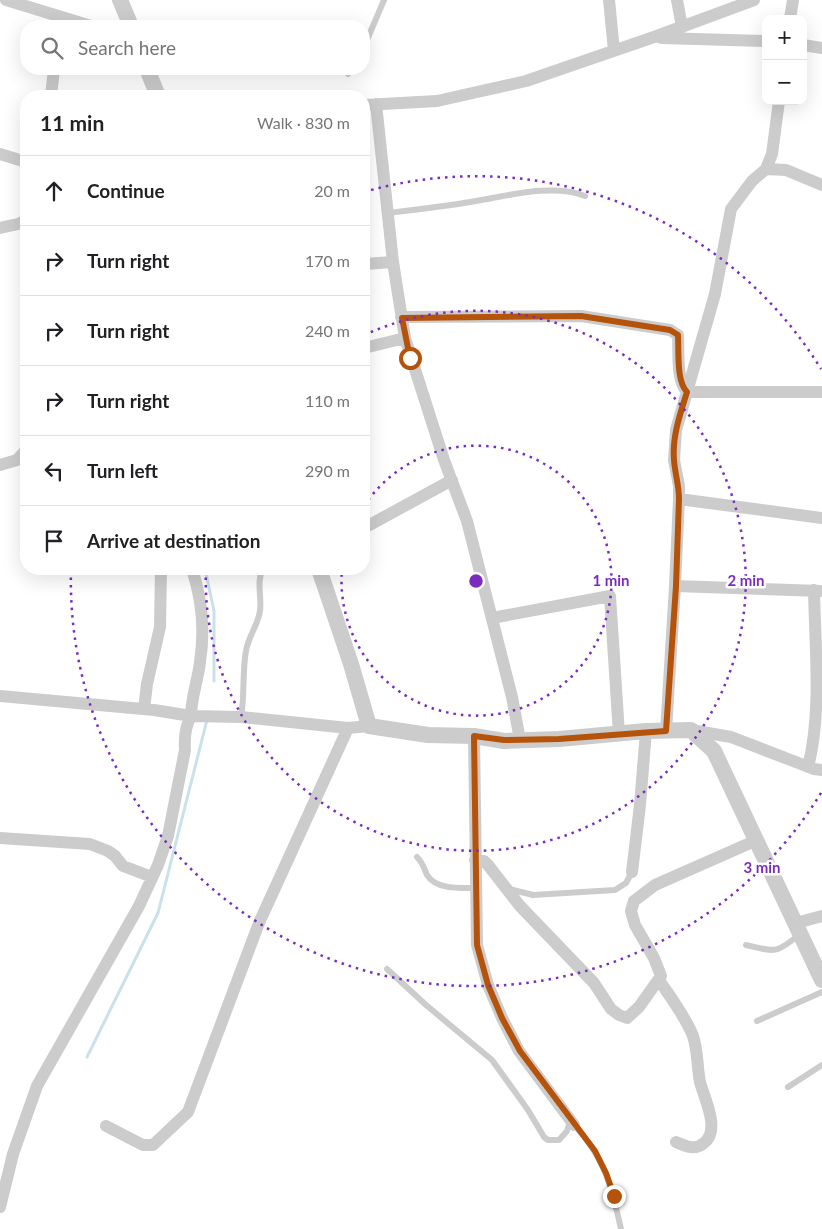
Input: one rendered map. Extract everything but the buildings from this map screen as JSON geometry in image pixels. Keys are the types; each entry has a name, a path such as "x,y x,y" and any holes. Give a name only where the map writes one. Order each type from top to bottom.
{"street":[{"path":"6,0 54,20"},
{"path":"120,0 128,20"},
{"path":"609,0 614,51"},
{"path":"677,0 682,27"},
{"path":"520,740 512,697 467,521 405,338 393,262 388,213 370,104 437,101 526,81 754,0"},
{"path":"791,15 793,0"},
{"path":"654,37 762,41"},
{"path":"807,46 822,48"},
{"path":"52,90 53,75"},
{"path":"149,75 156,90"},
{"path":"666,731 676,586 679,499 679,486 674,460 676,430 715,294 731,210 752,181 766,169 772,154 778,105"},
{"path":"0,154 20,160"},
{"path":"766,169 786,170 822,185"},
{"path":"0,228 20,223"},
{"path":"370,264 393,262"},
{"path":"402,318 581,316 670,330 678,335 680,378 682,387 687,392 822,392"},
{"path":"370,347 405,338"},
{"path":"0,465 17,460 20,457"},
{"path":"370,525 452,480"},
{"path":"679,499 822,518"},
{"path":"144,709 147,684 160,627 161,575"},
{"path":"0,1207 13,1154 37,1086 139,906 168,836 184,750 184,738 191,716 200,663 203,629 200,596 194,575"},
{"path":"321,575 351,664 369,726"},
{"path":"676,586 818,591 813,748 808,768"},
{"path":"492,618 610,596 619,734"},
{"path":"0,696 144,709 191,716 241,717 348,728 369,726 428,735 474,736 504,740 559,739 646,731 691,730 731,737 808,768 822,770"},
{"path":"106,1126 143,1145 153,1145 188,1112 259,923 348,728"},
{"path":"691,730 714,751 822,982"},
{"path":"632,872 646,731"},
{"path":"474,736 477,945 488,985 502,1018 520,1051 572,1122"},
{"path":"0,838 90,844 108,851 123,866 152,877"},
{"path":"476,860 484,861 488,865 520,906 594,983 611,1009 627,1018 659,980 660,973 635,924 631,908 634,901 655,885 757,840"},
{"path":"798,929 822,916"},
{"path":"659,980 693,1036 700,1082 710,1114 710,1134 701,1146 694,1148 676,1142"}],"lane":[{"path":"370,33 384,0"},
{"path":"388,213 433,208 507,194 572,191 585,196"},
{"path":"241,717 244,699 246,650 259,616 261,598 259,580 261,575"},
{"path":"417,858 432,880 440,884 459,888 476,888"},
{"path":"506,888 534,895 615,890 626,883 632,872"},
{"path":"746,945 769,951 777,950 798,929"},
{"path":"387,969 426,1005 492,1060 528,1110 544,1137 548,1140 559,1140 572,1122 589,1142 606,1173 621,1229"},
{"path":"757,1021 822,982"},
{"path":"788,1087 822,1065"}],"waterway":[{"path":"206,575 214,611 214,681"},
{"path":"87,1057 158,913 207,720"}],"route":[{"path":"410,358 402,318 581,316 670,330 678,335 680,378 682,387 687,392 676,430 674,460 679,486 679,499 676,586 666,731 559,739 504,740 474,736 477,945 488,985 502,1018 520,1051 595,1151 606,1173 614,1196"}]}
